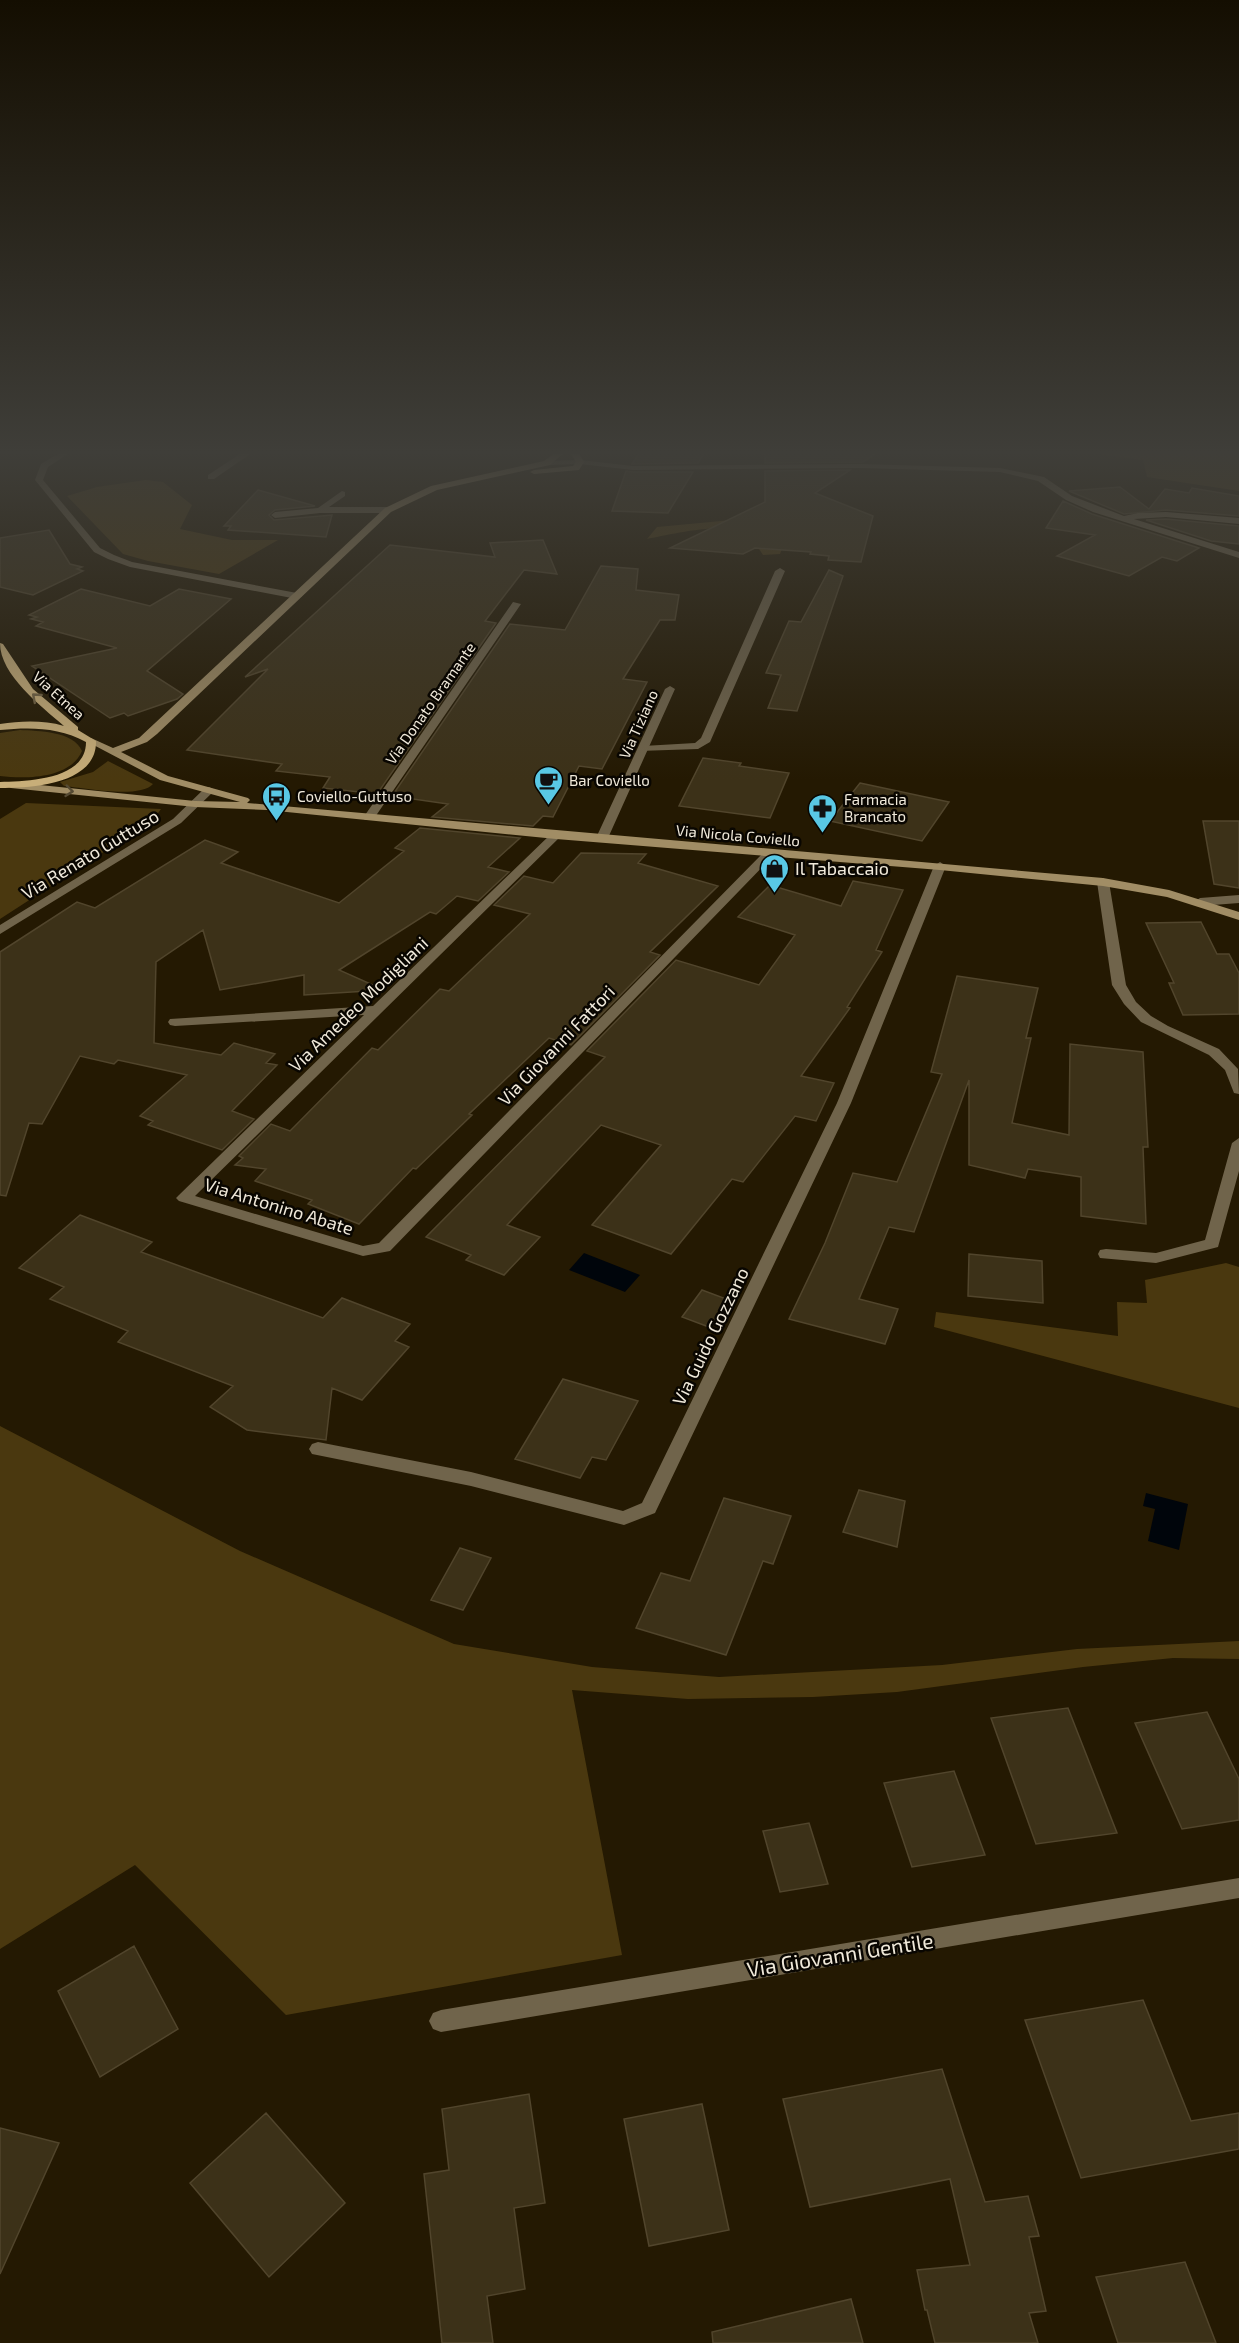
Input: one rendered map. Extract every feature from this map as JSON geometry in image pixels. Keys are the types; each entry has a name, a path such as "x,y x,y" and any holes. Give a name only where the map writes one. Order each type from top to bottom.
{"main road":[{"path":"112,753 143,740 153,732 334,561"},
{"name":"Via Etnea","path":"0,646 29,691 86,738"},
{"path":"0,727 44,725 86,738 164,778 267,807"},
{"path":"5,785 46,781 75,770 91,756 93,748 86,738"},
{"path":"138,798 159,789 165,784 164,778"},
{"path":"5,785 195,804 267,807"},
{"name":"Via Nicola Coviello","path":"267,807 556,835 940,866 1103,882 1138,887 1200,902 1239,916"}],"street":[{"path":"124,561 297,596"},
{"path":"643,749 698,746 706,740 780,572"},
{"name":"Via Donato Bramante","path":"369,818 516,604"},
{"name":"Via Tiziano","path":"602,838 670,689"},
{"name":"Via Renato Guttuso","path":"0,930 177,821 209,790"},
{"name":"Via Amedeo Modigliani","path":"184,1198 556,835"},
{"name":"Via Giovanni Fattori","path":"363,1251 384,1247 770,853"},
{"name":"Via Guido Gozzano","path":"318,1449 471,1479 624,1518 649,1509 844,1103 940,866"},
{"path":"1103,882 1119,985 1131,1004 1146,1019 1163,1029 1214,1052 1231,1069 1239,1090"},
{"path":"1200,902 1239,899"},
{"path":"175,1022 376,1010"},
{"path":"1106,1254 1156,1258 1212,1243 1239,1143"},
{"name":"Via Antonino Abate","path":"184,1198 363,1251"},
{"name":"Via Giovanni Gentile","path":"441,2021 1239,1888"}],"shaded area":[{"path":"150,561 241,561 219,574"},
{"path":"20,730 64,736 78,744 82,751 68,767 58,772 34,777 0,776 0,733"},
{"path":"108,761 153,784 136,791 124,792 64,786 60,782 93,772"},
{"path":"26,803 161,809 153,820 0,919 0,819"},
{"path":"584,1253 640,1275 625,1292 569,1270"},
{"path":"1226,1263 1239,1267 1239,1408 934,1327 936,1312 1118,1336 1117,1302 1147,1303 1145,1280"},
{"path":"0,1426 240,1551 454,1644 592,1667 719,1677 942,1665 1077,1649 1239,1641 1239,1659 1173,1658 1083,1667 897,1692 813,1697 688,1699 572,1690 622,1955 286,2015 135,1865 0,1949"},
{"path":"1146,1493 1188,1504 1179,1550 1148,1541 1155,1509 1143,1506"}],"building":[{"path":"0,561 68,561 70,564 82,567 77,569 83,571 33,595 0,587"},
{"path":"372,561 552,561 557,574 524,570 485,621 496,623 377,794 323,788 330,777 276,771 282,764 187,750 268,669 245,677"},
{"path":"1076,561 1154,561 1129,576"},
{"path":"601,566 638,569 636,590 679,595 675,620 660,620 623,679 647,682 602,769 579,766 553,817 543,816 533,826 432,817 448,804 392,796 510,624 565,630"},
{"path":"829,570 843,576 797,711 768,708 781,675 766,673 789,621 801,622"},
{"path":"81,589 150,606 179,589 231,599 147,671 183,694 177,699 128,716 124,713 110,718 32,666 117,648 36,626 43,622 31,619 37,617 29,615"},
{"path":"703,758 789,773 770,818 679,806"},
{"path":"860,783 949,802 922,841 830,821"},
{"path":"1203,821 1239,821 1239,888 1214,884"},
{"path":"420,828 520,838 488,867 509,872 478,901 457,896 436,914 430,912 339,970 384,990 304,995 304,975 220,990 203,930 156,962 154,1043 221,1055 234,1043 275,1054 266,1063 277,1065 232,1111 254,1119 222,1150 148,1125 153,1121 140,1116 187,1075 118,1060 114,1064 80,1056 42,1124 29,1123 6,1196 0,1195 0,952 77,902 95,908 205,840 238,852 221,863 339,903 404,851 395,848"},
{"path":"581,853 646,854 638,863 718,886 650,952 660,955 571,1045 549,1038 469,1114 472,1115 416,1169 413,1168 359,1224 308,1204 312,1200 255,1181 266,1169 235,1165 243,1158 239,1156 271,1124 290,1131 372,1048 378,1050 440,989 449,991 530,914 494,905 524,876 553,883"},
{"path":"853,881 903,890 876,950 882,952 847,1007 850,1008 801,1076 834,1083 816,1121 795,1116 743,1182 732,1179 671,1254 592,1225 661,1145 601,1125 507,1225 540,1237 504,1275 466,1260 471,1255 426,1237 605,1057 587,1051 676,960 759,985 795,935 738,917 770,885 841,906"},
{"path":"1201,922 1217,954 1229,954 1239,973 1239,1014 1183,1015 1169,983 1174,983 1146,923"},
{"path":"957,976 1038,988 1026,1038 1031,1038 1012,1123 1069,1135 1070,1044 1143,1052 1148,1147 1143,1147 1146,1224 1081,1216 1081,1177 1028,1169 1025,1178 969,1165 969,1080 914,1232 889,1227 859,1299 898,1309 885,1344 789,1319 825,1243 853,1173 897,1182 942,1074 931,1072"},
{"path":"80,1215 152,1242 141,1252 323,1318 342,1298 410,1324 395,1341 409,1347 362,1400 332,1388 326,1440 247,1430 210,1407 233,1386 118,1342 128,1331 50,1299 64,1287 19,1268"},
{"path":"969,1254 1042,1261 1043,1303 968,1296"},
{"path":"702,1290 729,1300 709,1327 682,1317"},
{"path":"563,1379 638,1401 606,1460 592,1457 580,1478 515,1459"},
{"path":"859,1490 905,1501 897,1547 843,1532"},
{"path":"724,1498 791,1516 773,1564 763,1561 726,1655 636,1628 661,1573 690,1581"},
{"path":"460,1548 491,1558 463,1610 431,1600"},
{"path":"1068,1708 1117,1833 1036,1844 991,1718"},
{"path":"1207,1712 1239,1779 1239,1820 1182,1829 1135,1723"},
{"path":"954,1771 985,1855 912,1867 884,1783"},
{"path":"809,1823 828,1884 780,1892 763,1831"},
{"path":"134,1946 178,2029 100,2077 58,1991"},
{"path":"1143,2000 1191,2121 1239,2113 1239,2149 1081,2178 1025,2020"},
{"path":"942,2069 985,2202 1028,2196 1039,2236 1029,2237 1046,2311 1029,2313 1038,2343 935,2343 927,2310 925,2310 917,2270 970,2265 950,2179 810,2207 783,2099"},
{"path":"529,2094 545,2203 514,2208 525,2289 487,2296 493,2343 442,2343 424,2174 449,2170 442,2109"},
{"path":"702,2104 729,2230 649,2246 624,2119"},
{"path":"266,2113 345,2203 269,2277 190,2183"},
{"path":"0,2128 59,2143 0,2274"},
{"path":"1185,2262 1216,2343 1118,2343 1096,2277"},
{"path":"851,2299 863,2343 713,2343 712,2332"}],"place":[{"name":"Bar Coviello","path":"548,806"},
{"name":"Coviello-Guttuso","path":"276,822"},
{"name":"Farmacia Brancato","path":"823,834"},
{"name":"Il Tabaccaio","path":"774,894"}]}
